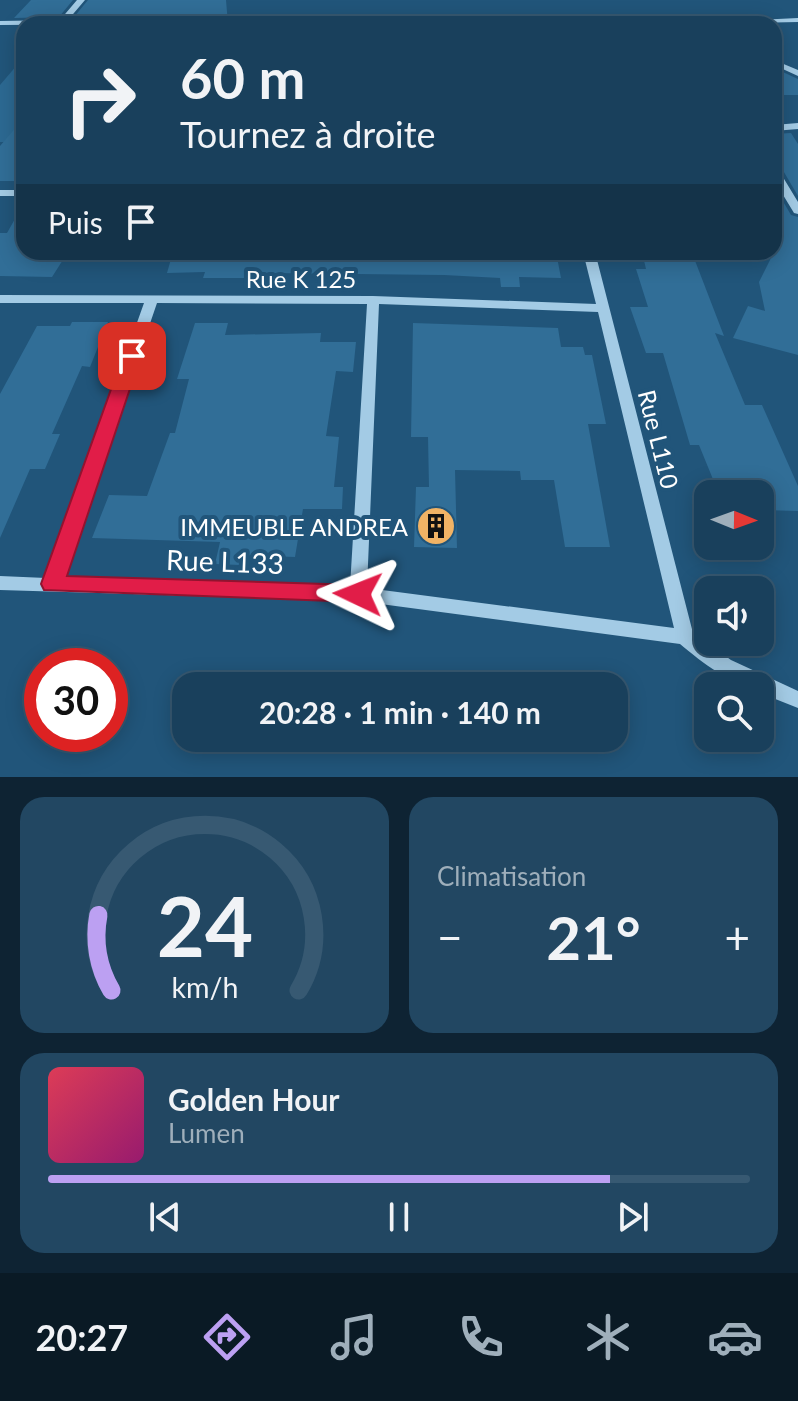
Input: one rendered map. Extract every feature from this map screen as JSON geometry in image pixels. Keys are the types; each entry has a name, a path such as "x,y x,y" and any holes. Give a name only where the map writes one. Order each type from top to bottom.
{"street":[{"path":"68,16 81,0"},
{"path":"782,184 798,211"},
{"name":"Rue L110","path":"591,260 685,637"},
{"name":"Rue K 125","path":"0,299 373,300 601,308"},
{"path":"52,584 152,299"},
{"path":"358,594 373,300"},
{"name":"Rue L133","path":"0,583 358,594 685,637"},
{"path":"685,637 708,657 741,677 798,700"}],"shaded area":[{"path":"16,66 16,142 0,142 0,85"}],"building":[{"path":"31,0 73,0 60,16 14,18"},
{"path":"88,0 226,0 227,16 75,16"},
{"path":"782,72 798,79 798,95 782,95"},
{"path":"16,127 16,181 0,181 0,146"},
{"path":"791,133 798,144 798,196 782,169 782,134"},
{"path":"782,200 791,215 798,217 798,355 733,338 748,306 765,311 759,282 770,260 782,260"},
{"path":"16,217 16,260 63,260 52,277 0,276 0,233 7,233"},
{"path":"171,260 558,260 561,278 519,277 520,287 501,287 500,278 444,275 268,273 268,278 203,278 205,272 167,273"},
{"path":"644,260 695,260 724,336 715,333 745,405 762,405 798,486 798,511 774,510 774,480 713,480 699,445 690,445 663,353 646,353 630,307 648,307 636,269 646,269"},
{"path":"72,322 108,322 90,367 82,366 52,434 60,434 45,469 30,469 0,538 0,394 37,326 70,326"},
{"path":"195,323 228,323 225,335 321,333 320,342 356,342 353,372 336,371 326,436 339,437 334,487 343,487 342,509 303,509 295,557 242,555 240,565 215,564 220,542 92,538 109,495 147,496 170,433 175,433 189,379 177,379"},
{"path":"413,323 558,328 561,347 583,347 585,355 592,355 606,424 588,424 610,547 565,547 554,480 521,480 520,471 455,470 457,548 414,547 416,487 429,487 428,437 411,437"}],"place":[{"name":"IMMEUBLE ANDREA","path":"436,526"}],"route":[{"path":"132,356 52,584 358,594"}]}
